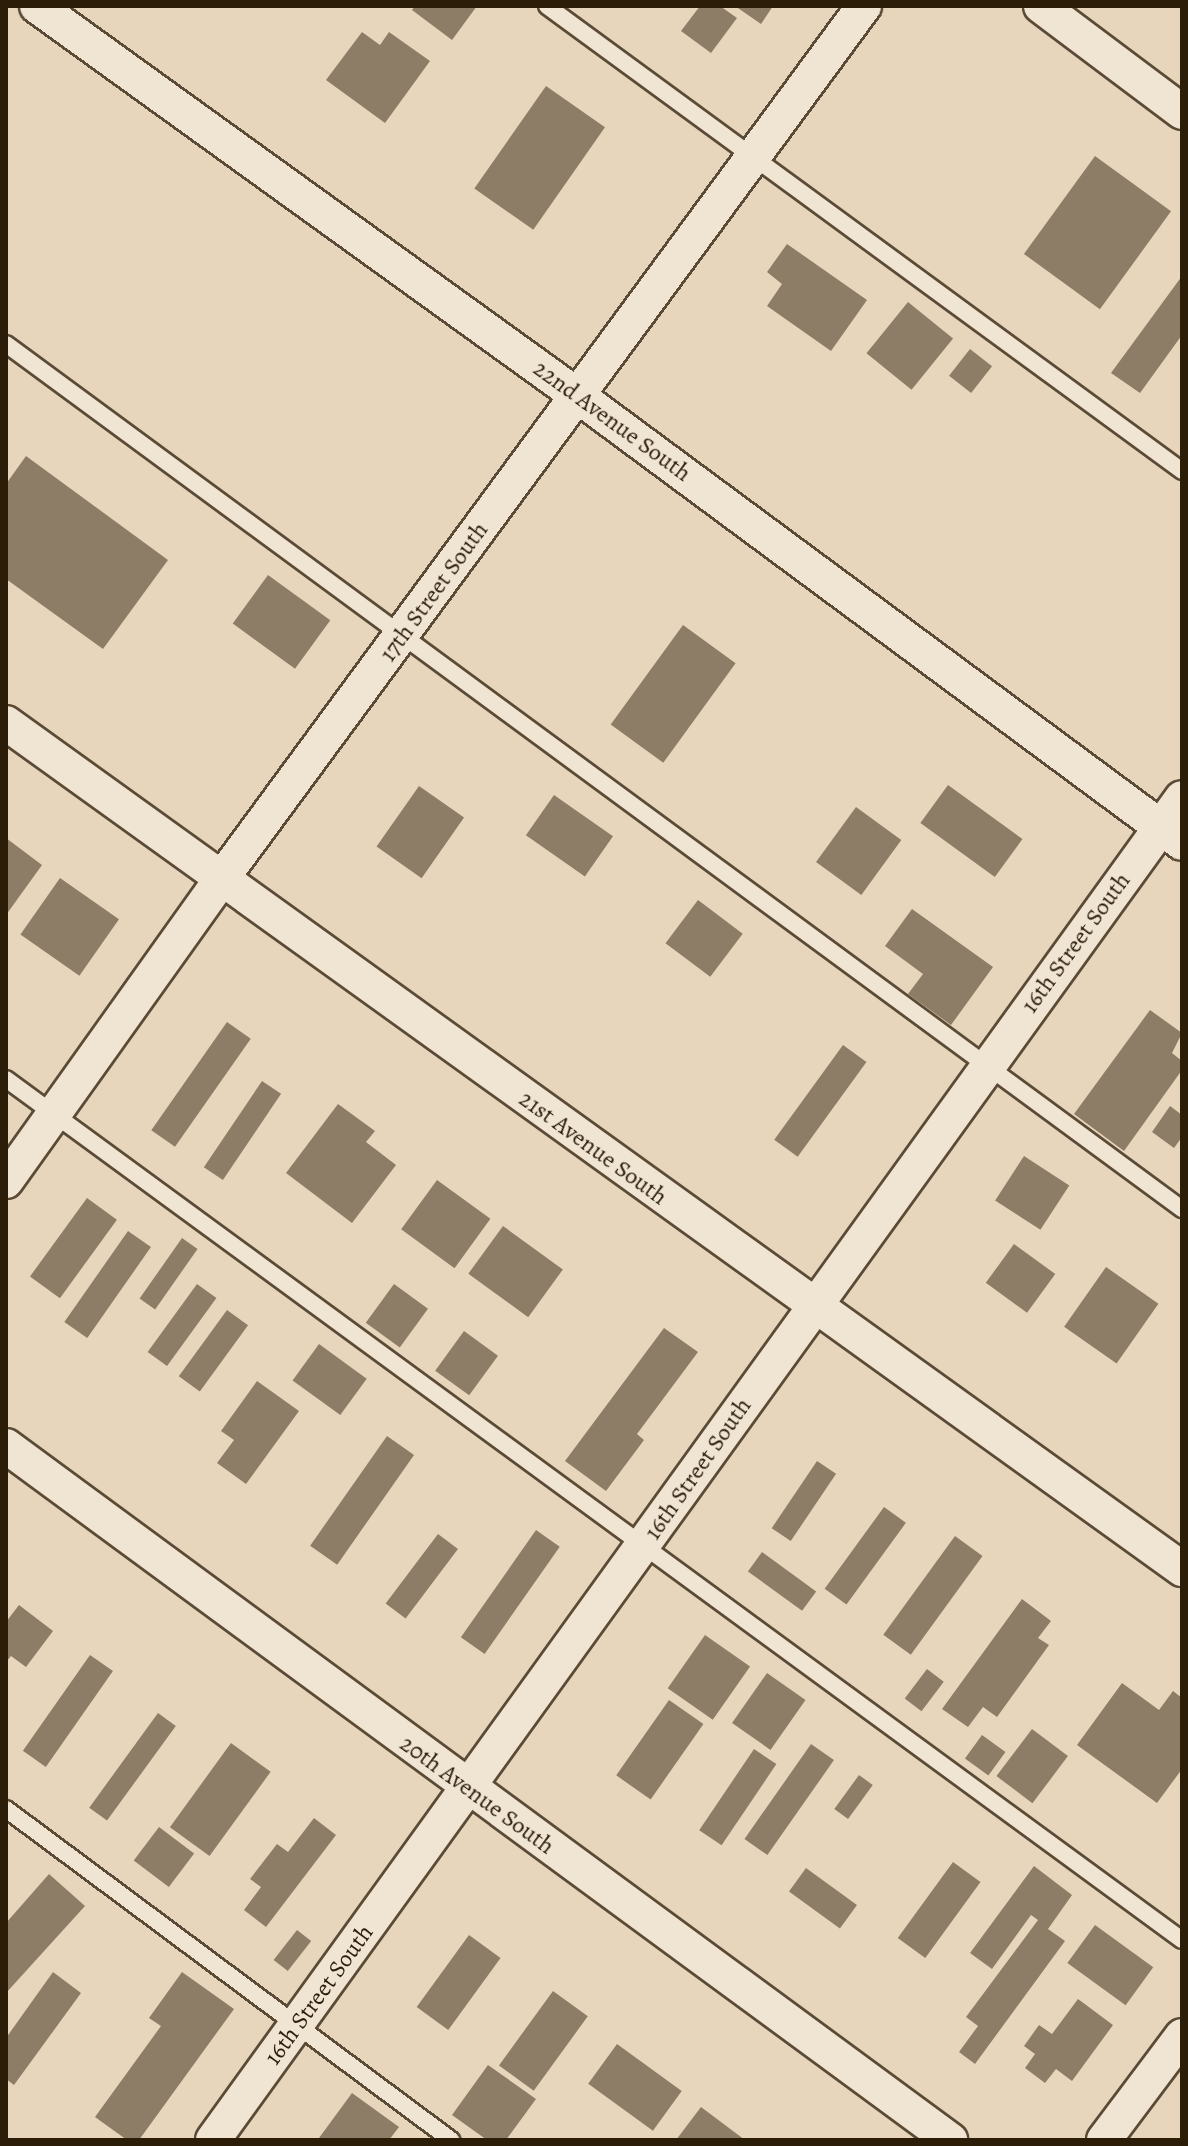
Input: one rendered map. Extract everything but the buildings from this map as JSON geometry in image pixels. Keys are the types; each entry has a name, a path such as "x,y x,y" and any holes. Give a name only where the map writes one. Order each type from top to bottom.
{"street":[{"name":"22nd Avenue South","path":"37,6 578,396 1171,835"},
{"name":"17th Street South","path":"6,1181 222,878 578,396 751,155 864,6"},
{"path":"1041,6 1182,112"},
{"name":"21st Avenue South","path":"6,723 813,1308 1182,1569"},
{"name":"16th Street South","path":"213,2140 988,1064 1171,835 1182,798"},
{"name":"20th Avenue South","path":"6,1446 468,1789 950,2140"},
{"path":"1104,2140 1182,2036"}],"lane":[{"path":"547,6 1182,471"},
{"path":"6,344 400,637 988,1064 1182,1209"},
{"path":"6,1079 1182,1940"},
{"path":"6,1809 451,2140"}]}
